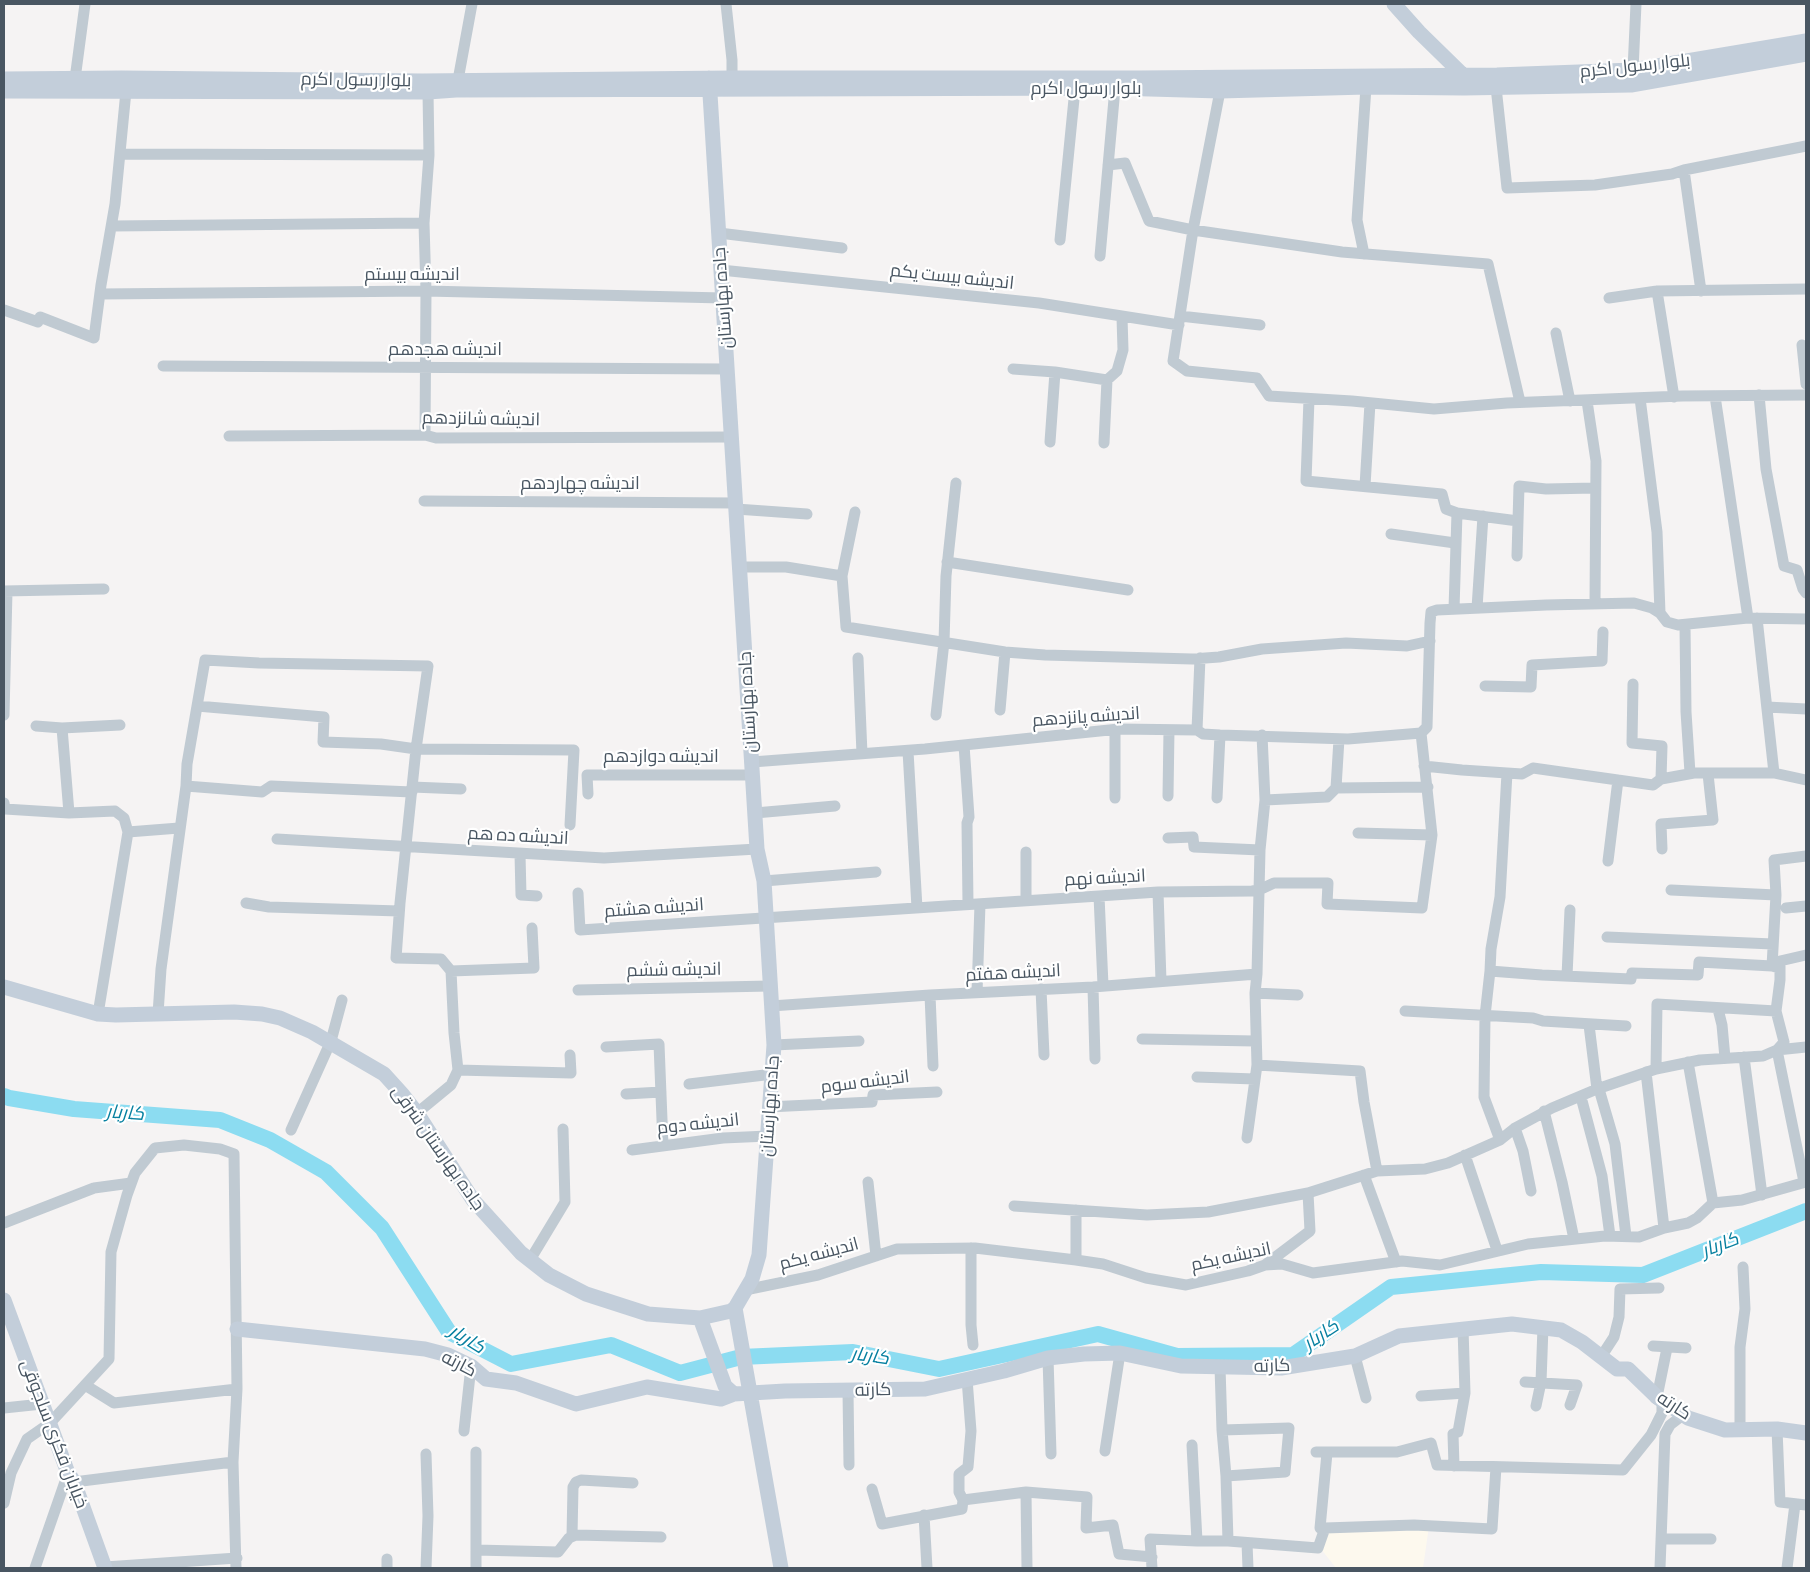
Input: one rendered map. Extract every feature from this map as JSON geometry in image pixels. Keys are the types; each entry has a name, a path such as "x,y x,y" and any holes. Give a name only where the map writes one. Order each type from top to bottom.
{"street":[{"path":"75,79 85,4"},
{"path":"458,80 472,4"},
{"path":"726,4 732,78"},
{"path":"1394,4 1463,82"},
{"path":"1633,70 1636,4"},
{"name":"بلوار رسول اکرم","path":"4,79 458,80 1220,91 1366,87 1633,70 1806,41"},
{"name":"بلوار رسول اکرم","path":"4,91 428,92 709,84 732,78 1140,78 1463,82 1496,87 1631,85 1806,54"},
{"name":"جاده بهارستان","path":"709,84 755,813 758,849 764,881 774,1045 758,1255 752,1279 735,1308"},
{"path":"1364,254 1356,220 1366,87"},
{"path":"1496,87 1507,188 1595,185 1672,174 1806,146"},
{"path":"1100,256 1115,88"},
{"path":"1060,240 1075,89"},
{"path":"4,310 38,322 40,317 94,338 112,226 126,91"},
{"path":"1220,91 1193,230 1173,361 1187,371 1257,378 1269,396 1434,409 1520,402 1806,395"},
{"path":"426,435 424,223 428,155 428,92"},
{"path":"120,154 428,155"},
{"path":"1108,165 1125,163 1148,221 1193,230 1364,254 1488,264 1520,402"},
{"path":"1684,170 1700,292"},
{"path":"112,226 424,223"},
{"path":"719,233 842,248"},
{"name":"اندیشه بیست یکم","path":"721,270 1039,303 1122,317 1260,325"},
{"path":"1609,298 1657,291 1700,292 1806,289"},
{"name":"اندیشه بیستم","path":"100,294 426,291 723,298"},
{"path":"1657,291 1674,397"},
{"path":"1104,443 1108,380 1117,371 1123,350 1122,317"},
{"path":"1556,333 1570,401"},
{"path":"1802,345 1806,384"},
{"name":"اندیشه هجدهم","path":"163,366 728,369"},
{"path":"1013,369 1055,372 1108,380"},
{"path":"1050,442 1055,372"},
{"path":"1759,395 1766,469 1784,566 1797,570 1803,590 1806,593 1806,599"},
{"path":"1715,396 1768,707 1774,773"},
{"path":"1640,398 1658,532 1660,613"},
{"path":"1310,399 1306,480 1442,494 1446,509 1457,513 1518,520"},
{"path":"1587,401 1596,462 1595,603"},
{"path":"1365,486 1370,403"},
{"name":"اندیشه شانزدهم","path":"229,436 426,435 436,438 732,437"},
{"path":"936,716 944,642 947,562 956,483"},
{"path":"1517,556 1519,486 1546,489 1595,488"},
{"name":"اندیشه چهاردهم","path":"424,501 736,506 807,514"},
{"path":"854,512 842,576 846,627 1005,652 1045,655 1200,658 1262,650 1346,643 1407,646 1430,641"},
{"path":"1454,609 1457,513"},
{"path":"1476,608 1483,516"},
{"path":"1391,534 1455,543"},
{"path":"947,562 1128,590"},
{"path":"740,566 786,567 842,576"},
{"path":"4,716 5,591 104,589"},
{"path":"1358,833 1432,835 1421,733 1427,727 1432,612 1454,609 1595,603 1634,604 1660,613 1667,622 1685,625 1752,618 1806,619"},
{"path":"1685,625 1686,712 1690,773"},
{"path":"1485,686 1531,687 1532,665 1602,661 1603,632"},
{"path":"1000,710 1005,652"},
{"path":"858,658 862,754"},
{"path":"1197,730 1200,658"},
{"path":"158,1014 161,969 186,786 187,764 205,660 259,663 428,666 416,749 396,958 441,959 451,971 458,1070 451,1085 417,1113"},
{"path":"1633,684 1632,743 1662,746 1661,780"},
{"path":"197,706 324,718 323,742 381,744 416,749 574,750 570,826"},
{"path":"1768,707 1806,709"},
{"path":"36,726 62,728 120,725"},
{"path":"62,728 69,813"},
{"path":"1115,730 1115,798"},
{"name":"اندیشه پانزدهم","path":"752,768 862,754 1115,730 1197,730 1203,734 1339,739 1421,733"},
{"path":"1168,796 1169,730"},
{"path":"1217,798 1220,735"},
{"path":"1247,1138 1257,1065 1255,993 1260,850 1265,800 1262,736"},
{"path":"1265,800 1327,797 1336,788 1339,739"},
{"path":"964,745 970,817 967,823 968,904"},
{"path":"908,750 917,908"},
{"path":"1424,766 1522,774 1533,768 1654,785 1661,780 1690,773 1774,773 1806,780"},
{"name":"اندیشه دوازدهم","path":"588,794 587,775 752,768"},
{"path":"1500,1140 1484,1097 1485,1016 1491,949 1500,897 1507,773"},
{"path":"1662,849 1661,824 1713,820 1708,774"},
{"path":"1608,861 1618,780"},
{"path":"186,786 262,792 271,786 412,790 461,789"},
{"path":"1336,788 1428,787"},
{"path":"4,803 5,809 69,813 115,811 124,818 128,832 98,1014"},
{"path":"755,813 835,806"},
{"path":"128,832 179,828"},
{"name":"اندیشه نهم","path":"767,919 1158,892 1260,890 1274,883 1328,883 1327,904 1422,908 1432,835"},
{"path":"1168,838 1193,838 1194,847 1260,850"},
{"name":"اندیشه ده هم","path":"277,839 604,858 758,849"},
{"path":"1026,852 1026,900"},
{"path":"520,854 521,896 537,896"},
{"path":"1777,1050 1784,1042 1776,1012 1780,980 1773,944 1776,895 1774,860 1806,856"},
{"path":"764,881 876,872"},
{"path":"1671,890 1776,895"},
{"path":"1158,892 1161,981"},
{"name":"اندیشه هشتم","path":"578,893 580,930 767,919"},
{"path":"1095,1059 1099,896"},
{"path":"246,903 269,907 399,911"},
{"path":"977,993 980,904"},
{"path":"1786,908 1806,906"},
{"path":"1567,976 1570,910"},
{"path":"451,971 534,968 532,928"},
{"path":"1607,937 1773,944"},
{"path":"1776,967 1780,961 1806,955"},
{"path":"1490,971 1631,979 1632,973 1698,975 1699,962 1776,967"},
{"name":"اندیشه هفتم","path":"771,1006 1098,986 1257,974"},
{"name":"اندیشه ششم","path":"578,990 770,986"},
{"name":"جاده بهارستان شرقی","path":"4,987 98,1014 116,1016 234,1012 262,1014 280,1018 331,1041 384,1074 403,1094 473,1200 514,1246 549,1275 586,1294 648,1314 706,1317"},
{"path":"1041,989 1044,1055"},
{"path":"1255,993 1298,995"},
{"path":"930,995 932,1066"},
{"path":"291,1130 331,1041 342,1000"},
{"path":"1664,1228 1651,1070 1657,1004 1776,1012"},
{"path":"1718,1009 1726,1058"},
{"path":"1406,1011 1533,1018 1543,1021 1626,1026"},
{"path":"1590,1025 1598,1089 1615,1144 1626,1236"},
{"path":"1142,1039 1255,1041"},
{"path":"774,1045 859,1041"},
{"path":"606,1047 659,1044 663,1145"},
{"path":"1014,1206 1146,1215 1208,1212 1308,1193 1377,1171 1425,1170 1466,1156 1500,1140 1514,1128 1544,1111 1651,1070 1688,1062 1763,1056 1777,1050 1806,1047"},
{"path":"1688,1062 1712,1203 1742,1200 1805,1182 1777,1050"},
{"path":"458,1070 571,1073 570,1055"},
{"path":"1744,1057 1762,1195"},
{"path":"1257,1065 1360,1071 1377,1171"},
{"path":"689,1084 773,1074"},
{"path":"1197,1077 1255,1079"},
{"path":"626,1094 660,1092"},
{"name":"اندیشه سوم","path":"768,1107 872,1102 873,1095 937,1092"},
{"path":"1581,1097 1602,1176 1610,1236"},
{"path":"1544,1111 1574,1239"},
{"path":"1514,1128 1523,1151 1531,1191"},
{"path":"530,1260 565,1202 563,1129"},
{"name":"اندیشه دوم","path":"632,1150 723,1138 768,1136"},
{"path":"4,1503 11,1473 27,1439 50,1423 109,1359 111,1252 135,1173 155,1148 184,1145 220,1149 234,1154 237,1329 233,1462 236,1563 105,1568"},
{"path":"1466,1156 1497,1250"},
{"path":"1364,1175 1396,1262"},
{"path":"868,1182 876,1256"},
{"path":"4,1223 94,1188 131,1183"},
{"path":"1265,1265 1310,1231 1308,1193"},
{"name":"اندیشه یکم","path":"745,1290 818,1275 897,1249 971,1248 1076,1260 1103,1264 1146,1278 1186,1285 1248,1271 1265,1265 1282,1264 1313,1273 1402,1261 1440,1265 1528,1244 1610,1236 1639,1237 1664,1228 1688,1223 1697,1218 1712,1203"},
{"path":"1076,1210 1076,1260"},
{"path":"971,1248 971,1325 973,1345"},
{"path":"1740,1431 1740,1346 1745,1309 1743,1267"},
{"path":"1601,1357 1614,1337 1619,1317 1620,1289 1659,1288"},
{"name":"خیابان فکری سلجوقی","path":"4,1300 105,1568"},
{"path":"736,1391 745,1373 735,1308 731,1311 706,1317 711,1352 736,1391 781,1568"},
{"name":"کارته","path":"237,1329 425,1349 448,1355 471,1366 486,1379 516,1383 576,1404 647,1387 721,1398 736,1391 848,1391 926,1388 1004,1372 1048,1358 1084,1354 1120,1353 1181,1366 1281,1368 1355,1356 1399,1336 1512,1324 1561,1330 1582,1342 1617,1369 1628,1369 1657,1396 1688,1418 1725,1430 1777,1429 1806,1433"},
{"path":"1454,1466 1453,1434 1458,1432 1465,1393 1463,1328"},
{"path":"1536,1406 1541,1382 1543,1328"},
{"path":"1653,1346 1686,1348"},
{"path":"1657,1396 1667,1348"},
{"path":"1105,1451 1120,1353"},
{"path":"1355,1356 1366,1398"},
{"path":"1048,1358 1051,1454"},
{"path":"464,1431 471,1366"},
{"path":"1220,1367 1228,1541"},
{"path":"1496,1466 1492,1529 1414,1525 1320,1528 1321,1452 1398,1452 1431,1443 1437,1466 1496,1466 1623,1470 1651,1435 1662,1413 1662,1402 1650,1394 1636,1376"},
{"path":"872,1489 882,1524 962,1509 963,1500 959,1492 959,1474 968,1467 971,1431 967,1379"},
{"path":"1525,1382 1578,1385 1570,1405"},
{"path":"85,1385 114,1402 236,1389"},
{"path":"848,1391 849,1465"},
{"path":"1421,1396 1465,1393"},
{"path":"4,1408 42,1404"},
{"path":"1660,1568 1665,1434 1670,1425 1683,1415"},
{"path":"1222,1430 1289,1428 1286,1472 1226,1476"},
{"path":"1777,1429 1780,1502 1801,1504 1787,1568"},
{"path":"1192,1445 1197,1541"},
{"path":"476,1452 476,1568"},
{"path":"426,1454 428,1516 426,1568"},
{"path":"34,1568 71,1477 233,1462"},
{"path":"476,1550 558,1552 572,1536 573,1488 576,1482 580,1480 633,1483"},
{"path":"963,1500 1026,1492 1087,1497 1086,1528 1113,1525 1119,1554 1152,1563 1150,1539 1228,1541 1318,1548 1325,1528"},
{"path":"1026,1492 1027,1568"},
{"path":"924,1515 927,1568"},
{"path":"572,1536 661,1538"},
{"path":"1661,1539 1711,1539"},
{"path":"1247,1543 1248,1568"}],"shaded area":[{"path":"1429,1526 1423,1568 1336,1568 1321,1549 1326,1529"}],"waterway":[{"name":"کاربار","path":"4,1096 74,1109 220,1120 270,1140 326,1172 382,1228 449,1332 511,1364 611,1345 680,1373 741,1357 853,1352 939,1369 1098,1334 1177,1356 1293,1355 1391,1287 1541,1272 1643,1275 1806,1211"}]}
